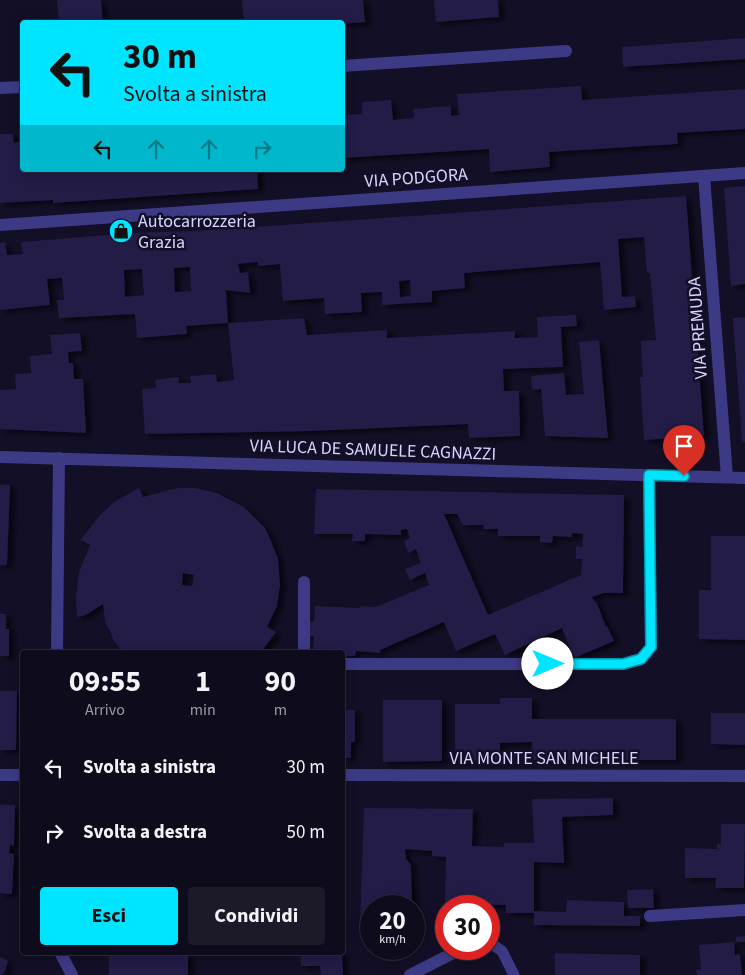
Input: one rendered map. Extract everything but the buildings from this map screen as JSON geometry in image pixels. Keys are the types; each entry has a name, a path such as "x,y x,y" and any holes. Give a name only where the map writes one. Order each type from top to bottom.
{"street":[{"path":"345,66 566,51"},
{"path":"0,88 20,87"},
{"name":"VIA PODGORA","path":"0,224 745,173"},
{"name":"VIA PREMUDA","path":"704,176 727,478"},
{"name":"VIA LUCA DE SAMUELE CAGNAZZI","path":"0,456 745,478"},
{"path":"57,650 59,458"},
{"path":"345,664 623,664 641,659 651,647 649,475"},
{"path":"304,582 304,650"},
{"path":"0,775 20,775"},
{"name":"VIA MONTE SAN MICHELE","path":"345,776 745,776"},
{"path":"650,916 745,910"},
{"path":"62,955 72,975"},
{"path":"410,975 439,960"}],"lane":[{"path":"500,948 514,975"}],"place":[{"name":"Autocarrozzeria Grazia","path":"121,231"}],"route":[{"path":"548,664 623,664 641,659 651,647 649,475 684,476"}]}
